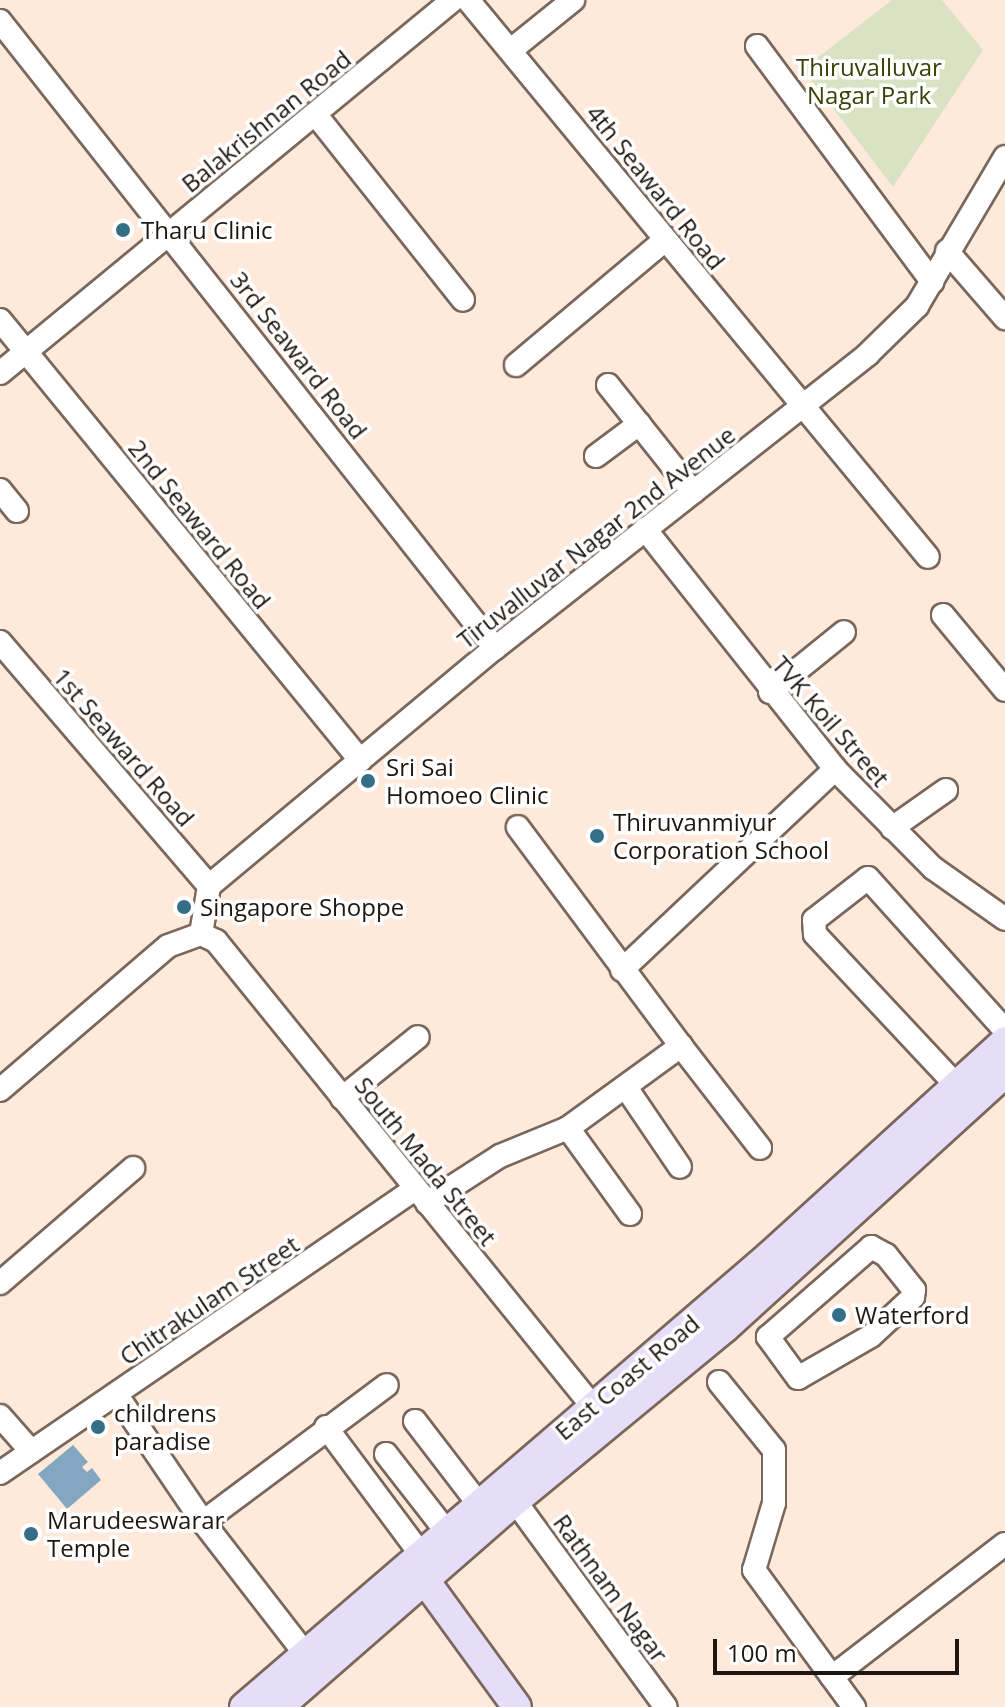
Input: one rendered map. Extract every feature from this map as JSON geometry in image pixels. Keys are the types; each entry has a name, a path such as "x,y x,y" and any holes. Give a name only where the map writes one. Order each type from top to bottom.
{"main road":[{"name":"East Coast Road","path":"244,1707 306,1655 347,1634 422,1566 515,1501 600,1416 1005,1041"},
{"name":"East Coast Road","path":"422,1566 446,1531 478,1503 600,1416 799,1262 1005,1073"},
{"path":"422,1566 517,1707"},
{"path":"279,1707 347,1634"}],"street":[{"name":"Balakrishnan Road","path":"0,373 453,0"},
{"name":"4th Seaward Road","path":"468,0 928,557"},
{"path":"511,50 573,0"},
{"name":"3rd Seaward Road","path":"0,21 495,648"},
{"path":"757,46 932,282"},
{"path":"316,115 463,300"},
{"name":"Tiruvalluvar Nagar 2nd Avenue","path":"209,886 495,648 868,354 917,306 1005,157"},
{"path":"516,365 665,240"},
{"path":"947,251 1005,318"},
{"name":"2nd Seaward Road","path":"0,320 360,760"},
{"path":"608,385 693,492"},
{"path":"596,456 639,424"},
{"path":"0,490 17,511"},
{"name":"TVK Koil Street","path":"645,529 770,692 835,769 892,828 962,892 1003,911"},
{"path":"943,615 1005,690"},
{"path":"770,692 844,632"},
{"name":"1st Seaward Road","path":"0,642 209,886"},
{"path":"622,970 835,769"},
{"path":"892,828 946,790"},
{"path":"518,827 622,970 760,1148"},
{"path":"957,1086 815,934 814,920 863,879 873,881 1005,1030"},
{"path":"0,1090 168,946 201,934 209,886"},
{"name":"South Mada Street","path":"201,934 216,941 600,1416"},
{"path":"342,1098 418,1037"},
{"name":"Chitrakulam Street","path":"0,1473 421,1196 500,1156 568,1128 627,1089 681,1046"},
{"path":"627,1089 680,1167"},
{"path":"568,1128 630,1214"},
{"path":"0,1283 133,1168"},
{"path":"871,1247 886,1255 914,1290 871,1336 798,1378 768,1337 823,1288 871,1247"},
{"path":"799,1262 823,1288"},
{"path":"719,1382 774,1450 774,1503 754,1570 854,1707"},
{"path":"203,1522 326,1427 387,1385"},
{"path":"116,1394 203,1522 306,1655"},
{"path":"0,1416 31,1451"},
{"path":"415,1421 478,1503"},
{"path":"326,1427 422,1566"},
{"path":"386,1454 446,1531"},
{"name":"Rathnam Nagar","path":"515,1501 666,1707"},
{"path":"832,1677 1005,1544"}],"green space":[{"name":"Thiruvalluvar Nagar Park","path":"892,0 942,0 983,50 893,187 803,69"}],"water":[{"path":"73,1445 88,1462 82,1467 87,1472 92,1468 101,1480 67,1509 38,1474"}],"place":[{"name":"Tharu Clinic","path":"123,230"},
{"name":"Sri Sai Homoeo Clinic","path":"368,781"},
{"name":"Thiruvanmiyur Corporation School","path":"597,836"},
{"name":"Singapore Shoppe","path":"184,907"},
{"name":"Waterford","path":"839,1315"},
{"name":"childrens paradise","path":"98,1427"},
{"name":"Marudeeswarar Temple","path":"31,1534"}]}
